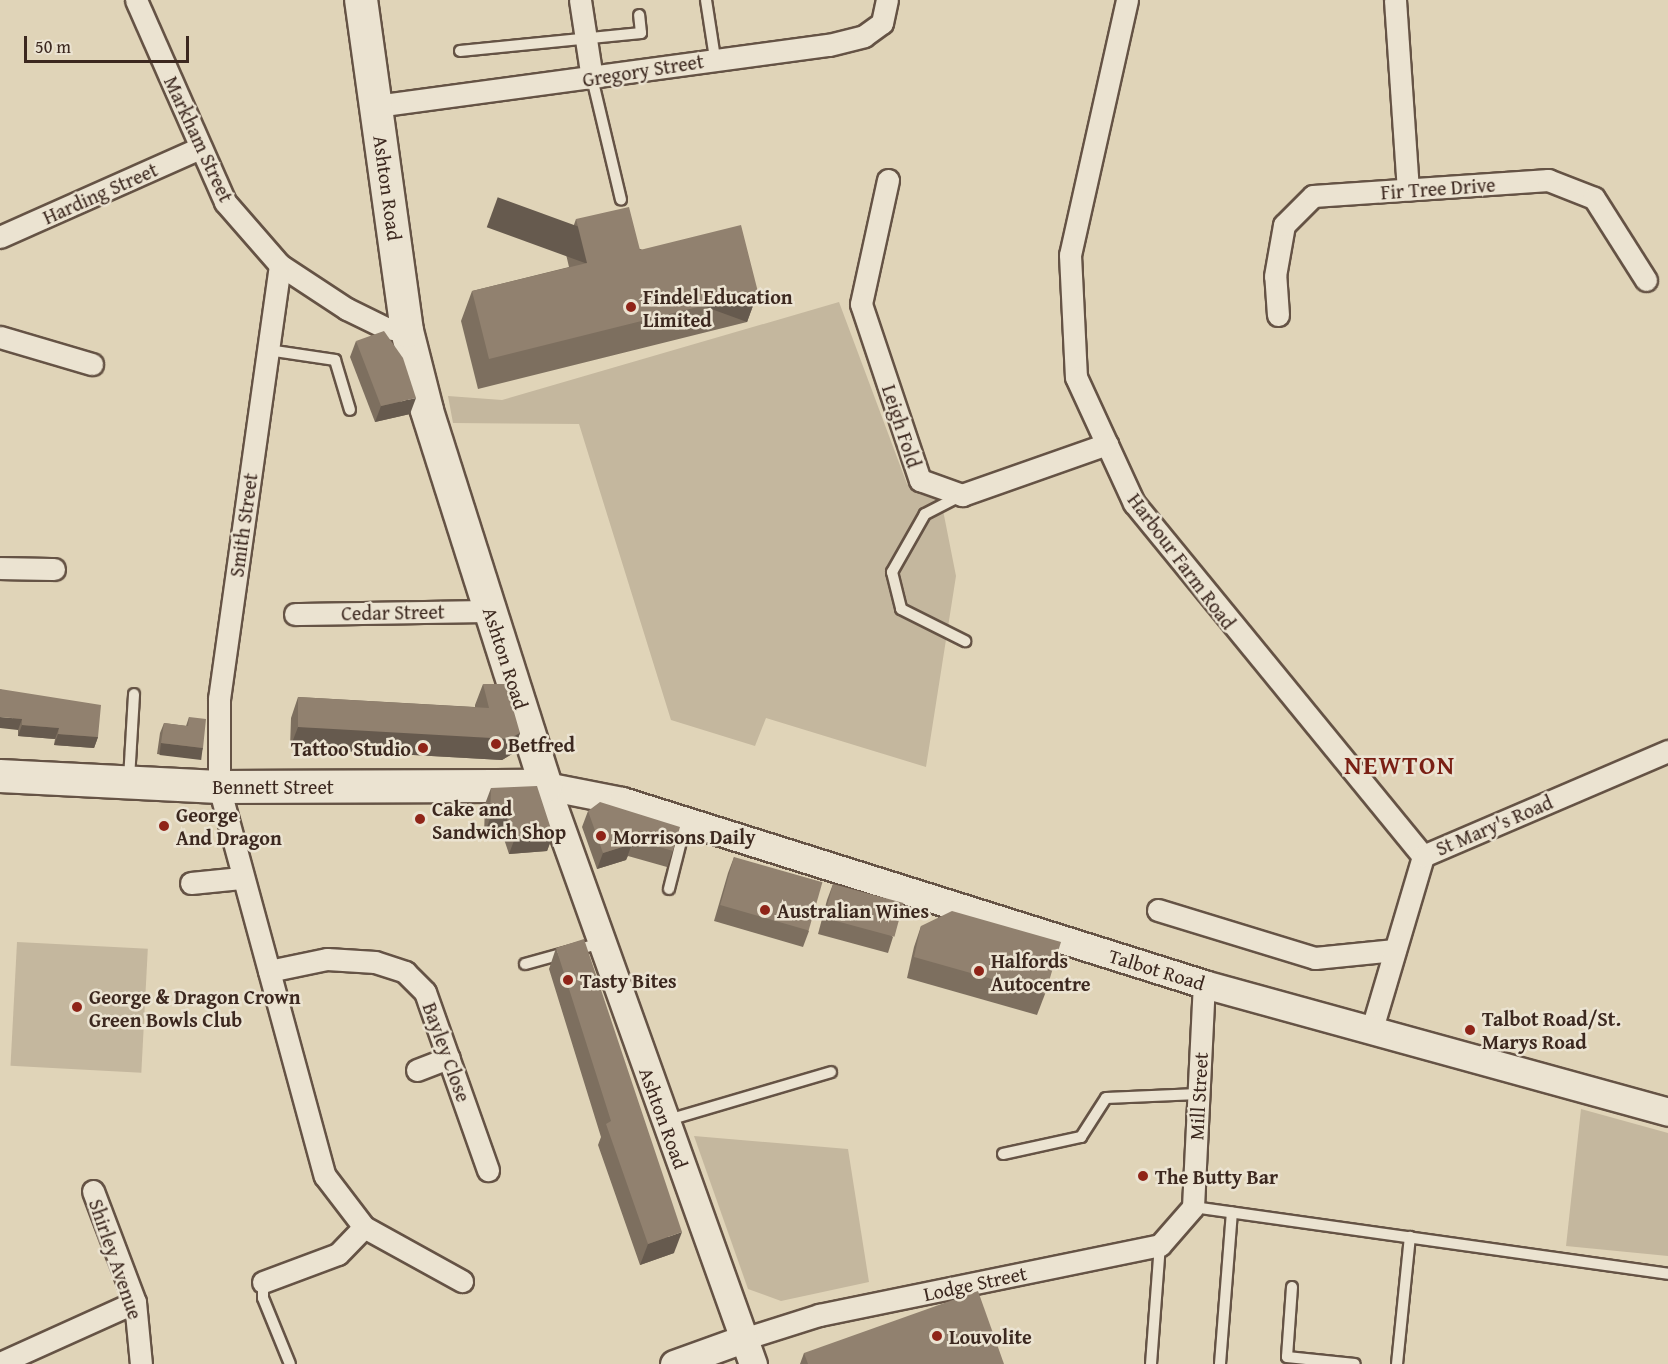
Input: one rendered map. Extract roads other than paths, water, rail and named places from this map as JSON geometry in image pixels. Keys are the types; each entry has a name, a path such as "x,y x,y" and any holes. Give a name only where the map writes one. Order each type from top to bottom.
{"main road":[{"name":"Ashton Road","path":"361,0 407,331 546,786"},
{"name":"Bennett Street","path":"0,776 219,786 546,786"}],"street":[{"name":"Markham Street","path":"136,0 225,202 280,265 347,309 386,328 407,331"},
{"path":"580,0 592,78"},
{"name":"Gregory Street","path":"376,106 592,78 864,36 882,23 887,0"},
{"path":"1395,0 1408,190"},
{"name":"Harbour Farm Road","path":"1131,3 1070,255 1076,377 1141,512 1423,856"},
{"name":"Harding Street","path":"0,237 200,148"},
{"name":"Leigh Fold","path":"888,180 861,304 920,480 962,495"},
{"name":"Fir Tree Drive","path":"1278,315 1275,276 1284,225 1313,196 1548,180 1594,198 1646,280"},
{"name":"Smith Street","path":"280,265 219,698 219,786 241,878 325,1176 347,1209 364,1227 462,1281"},
{"path":"0,337 92,364"},
{"path":"962,495 1107,444"},
{"path":"0,568 54,569"},
{"name":"Cedar Street","path":"295,614 491,611"},
{"name":"St Mary's Road","path":"1371,1032 1423,856 1668,751"},
{"name":"Talbot Road","path":"546,786 687,822 1204,984 1371,1032 1668,1112"},
{"name":"Ashton Road","path":"546,786 753,1364"},
{"path":"191,883 241,878"},
{"path":"1158,910 1315,958 1395,950"},
{"name":"Bayley Close","path":"269,971 327,959 375,962 405,972 425,992 488,1170"},
{"name":"Mill Street","path":"1193,1207 1204,984"},
{"path":"417,1070 450,1058"},
{"name":"Shirley Avenue","path":"93,1191 135,1302 141,1364"},
{"path":"1160,1245 1193,1207"},
{"path":"263,1282 338,1254 364,1227"},
{"name":"Lodge Street","path":"743,1339 819,1315 1160,1245"},
{"path":"0,1363 135,1302"},
{"path":"674,1364 743,1339"}],"lane":[{"path":"706,0 715,58"},
{"path":"460,51 641,33 639,15"},
{"path":"592,78 621,200"},
{"path":"268,350 335,360 350,410"},
{"path":"962,495 925,514 892,572 901,609 965,641"},
{"path":"129,782 134,694"},
{"path":"669,889 687,822"},
{"path":"525,964 601,943"},
{"path":"665,1121 831,1072"},
{"path":"1003,1154 1082,1137 1106,1098 1198,1094"},
{"path":"1193,1207 1668,1275"},
{"path":"1220,1364 1232,1212"},
{"path":"1397,1364 1410,1237"},
{"path":"1151,1364 1160,1245"},
{"path":"263,1282 263,1298 290,1364"},
{"path":"1292,1287 1287,1357 1355,1364"}],"place":[{"name":"Findel Education Limited","path":"631,307"},
{"name":"Betfred","path":"496,744"},
{"name":"Tattoo Studio","path":"423,748"},
{"name":"Cake and Sandwich Shop","path":"420,819"},
{"name":"George And Dragon","path":"164,826"},
{"name":"Morrisons Daily","path":"601,836"},
{"name":"Australian Wines","path":"765,910"},
{"name":"Halfords Autocentre","path":"979,971"},
{"name":"Tasty Bites","path":"568,980"},
{"name":"George & Dragon Crown Green Bowls Club","path":"77,1007"},
{"name":"Talbot Road/St. Marys Road","path":"1470,1030"},
{"name":"The Butty Bar","path":"1143,1176"},
{"name":"Louvolite","path":"937,1336"}],"district":[{"name":"NEWTON","path":"1400,765"}]}
